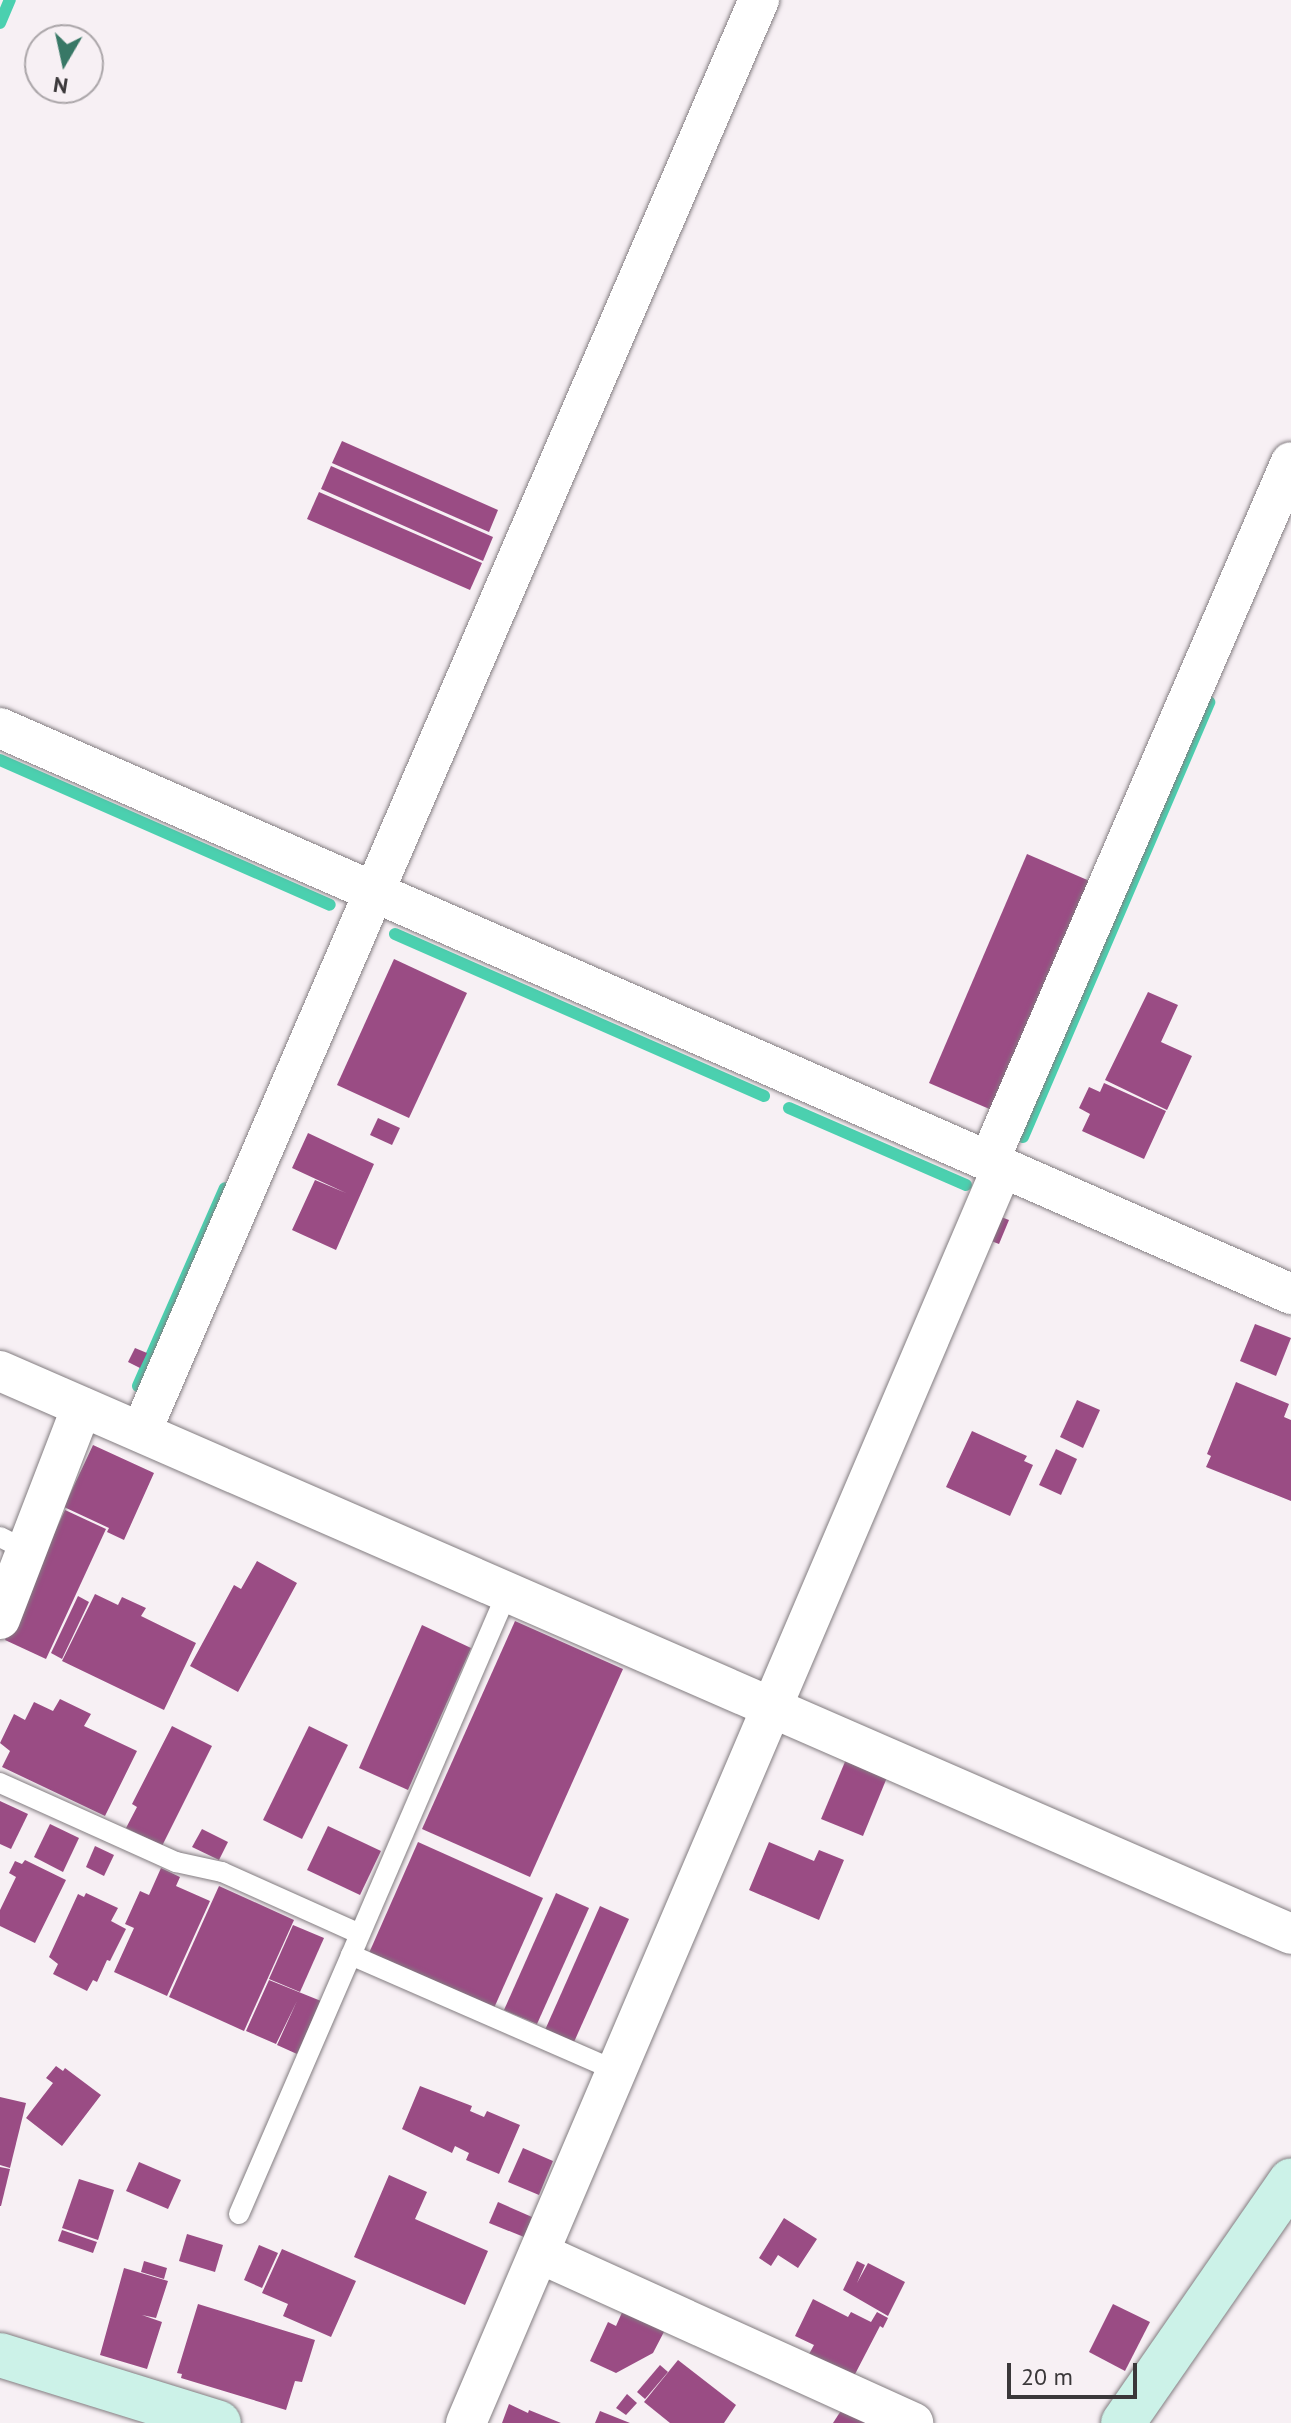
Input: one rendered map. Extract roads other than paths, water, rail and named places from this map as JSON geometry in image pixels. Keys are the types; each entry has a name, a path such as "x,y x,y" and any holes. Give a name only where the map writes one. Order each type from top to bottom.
{"main road":[{"path":"1123,2423 1291,2180"},
{"path":"0,2355 219,2423"}],"street":[{"path":"141,1432 759,0"},
{"path":"466,2423 772,1708 1291,462"},
{"path":"0,728 1291,1294"},
{"path":"0,1371 1291,1934"},
{"path":"0,1619 14,1544 82,1407"},
{"path":"539,2253 913,2423"}],"lane":[{"path":"239,2214 507,1593"},
{"path":"0,1783 176,1862 222,1872 360,1934"},
{"path":"351,1955 616,2071"}],"waterway":[{"path":"0,23 10,0"},
{"path":"1023,1137 1209,702"},
{"path":"0,760 330,905"},
{"path":"395,934 764,1096"},
{"path":"789,1108 966,1185"},
{"path":"138,1386 225,1188"}]}
